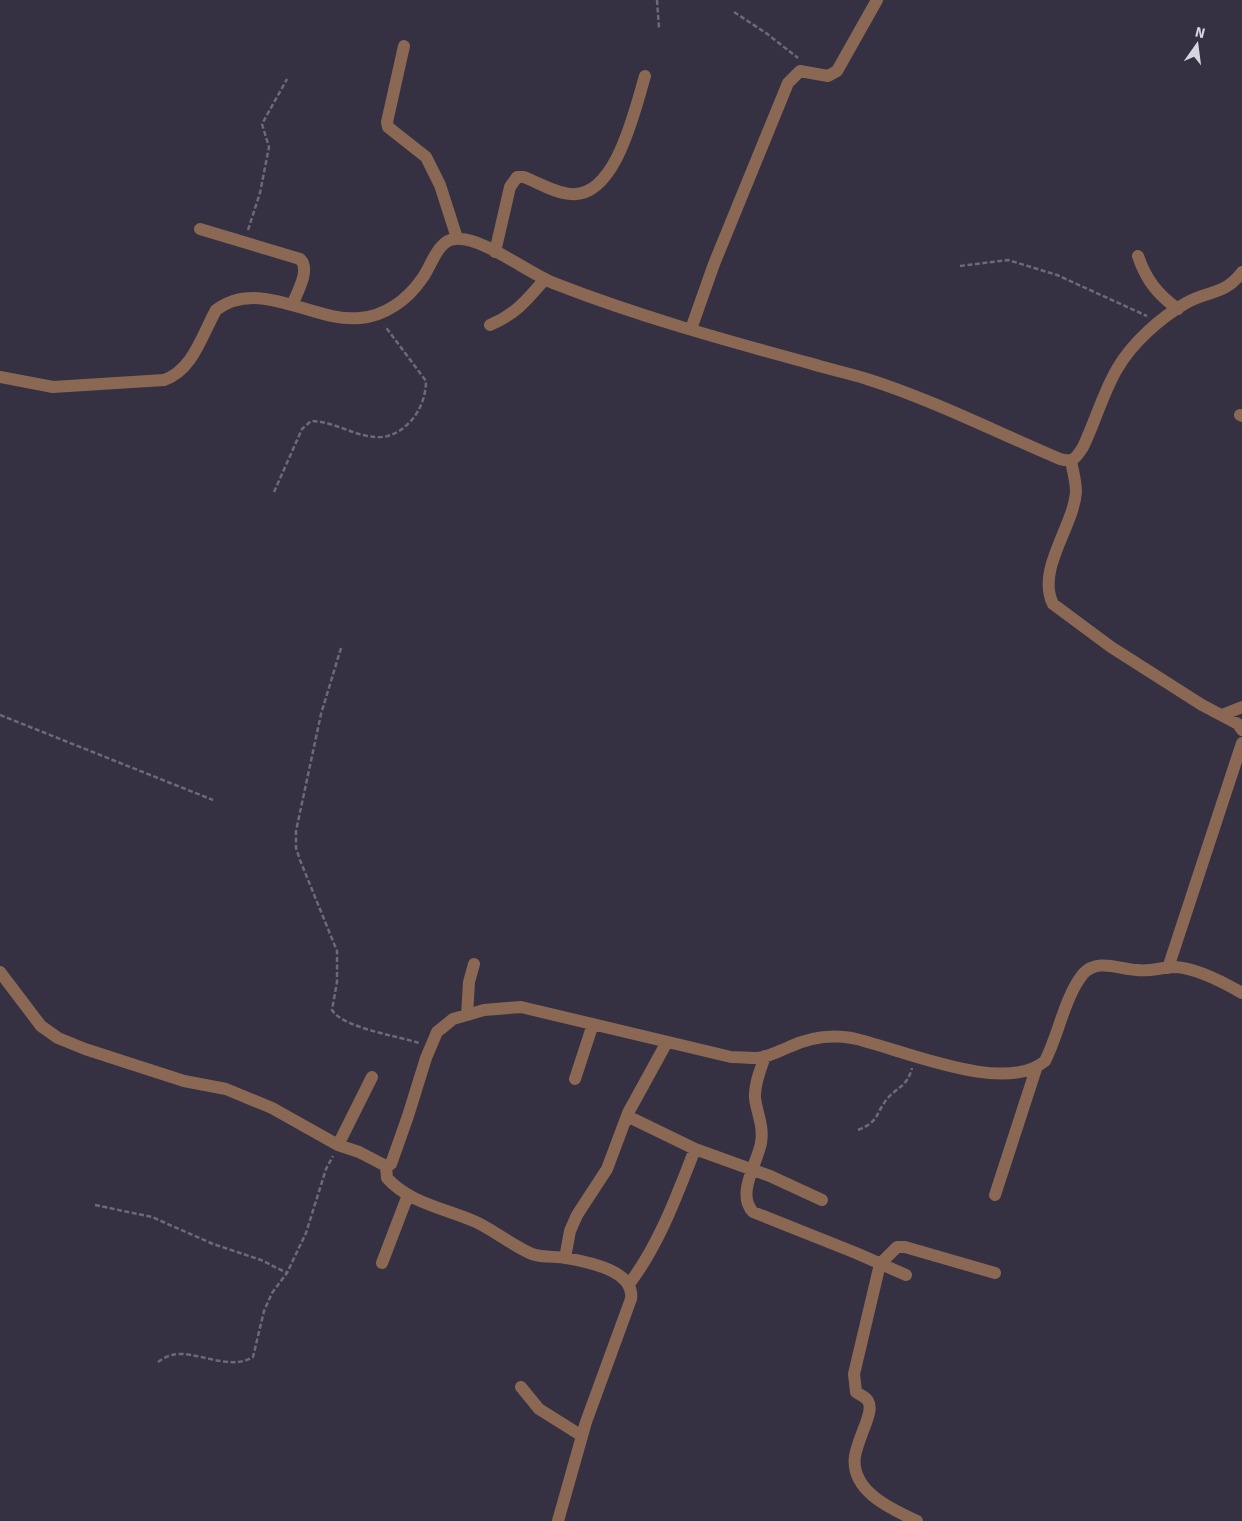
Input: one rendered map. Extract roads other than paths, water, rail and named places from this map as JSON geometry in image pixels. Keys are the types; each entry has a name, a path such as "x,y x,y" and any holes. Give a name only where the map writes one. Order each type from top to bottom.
{"street":[{"path":"691,329 714,264 788,83 800,71 828,76 837,71 877,0"},
{"path":"404,46 387,122 388,127 426,157 440,185 457,238"},
{"path":"494,252 510,187 517,177 524,177 570,194 594,189 610,170 623,146 645,76"},
{"path":"200,229 244,241 303,261 304,271 292,305"},
{"path":"0,377 53,387 164,380 174,377 186,367 216,310 223,305 249,299 269,300 345,318 374,316 401,302 422,280 444,244 457,238 480,243 546,279 691,329 866,378 1060,459 1070,461 1076,458 1084,447 1116,370 1133,348 1178,308 1188,302 1213,294 1233,283 1242,272"},
{"path":"1138,256 1149,281 1163,298 1178,308"},
{"path":"490,325 509,317 523,305 546,279"},
{"path":"1070,461 1076,491 1070,516 1048,580 1048,594 1053,604 1111,647 1202,705 1238,724 1242,730"},
{"path":"1222,715 1242,707"},
{"path":"1168,968 1242,743"},
{"path":"467,1015 469,982 474,964"},
{"path":"386,1166 391,1164 430,1046 437,1032 453,1020 484,1010 521,1007 731,1056 758,1058 815,1037 832,1035 968,1070 1016,1074 1036,1069 1045,1061 1075,988 1084,973 1094,966 1108,965 1146,971 1168,968 1191,971 1224,983 1242,993"},
{"path":"0,972 41,1026 58,1038 85,1049 184,1081 226,1089 272,1108 338,1145 359,1152 386,1166"},
{"path":"575,1079 592,1024"},
{"path":"565,1258 570,1231 607,1169 627,1116 667,1042"},
{"path":"765,1056 755,1091 755,1099 762,1125 761,1142 746,1196 747,1206 753,1212 906,1275"},
{"path":"995,1195 1036,1069"},
{"path":"338,1145 372,1077"},
{"path":"627,1116 695,1149 753,1169 822,1200"},
{"path":"629,1284 644,1264 657,1240 695,1149"},
{"path":"386,1166 387,1178 408,1195 475,1222 531,1254 551,1258 565,1258 604,1269 622,1277 629,1284 632,1291 631,1299 582,1436 558,1521"},
{"path":"382,1263 408,1195"},
{"path":"917,1521 891,1509 878,1500 859,1480 855,1469 855,1457 870,1407 867,1398 856,1392 854,1374 880,1264 897,1247 905,1247 995,1273"},
{"path":"521,1387 540,1409 582,1436"}]}
